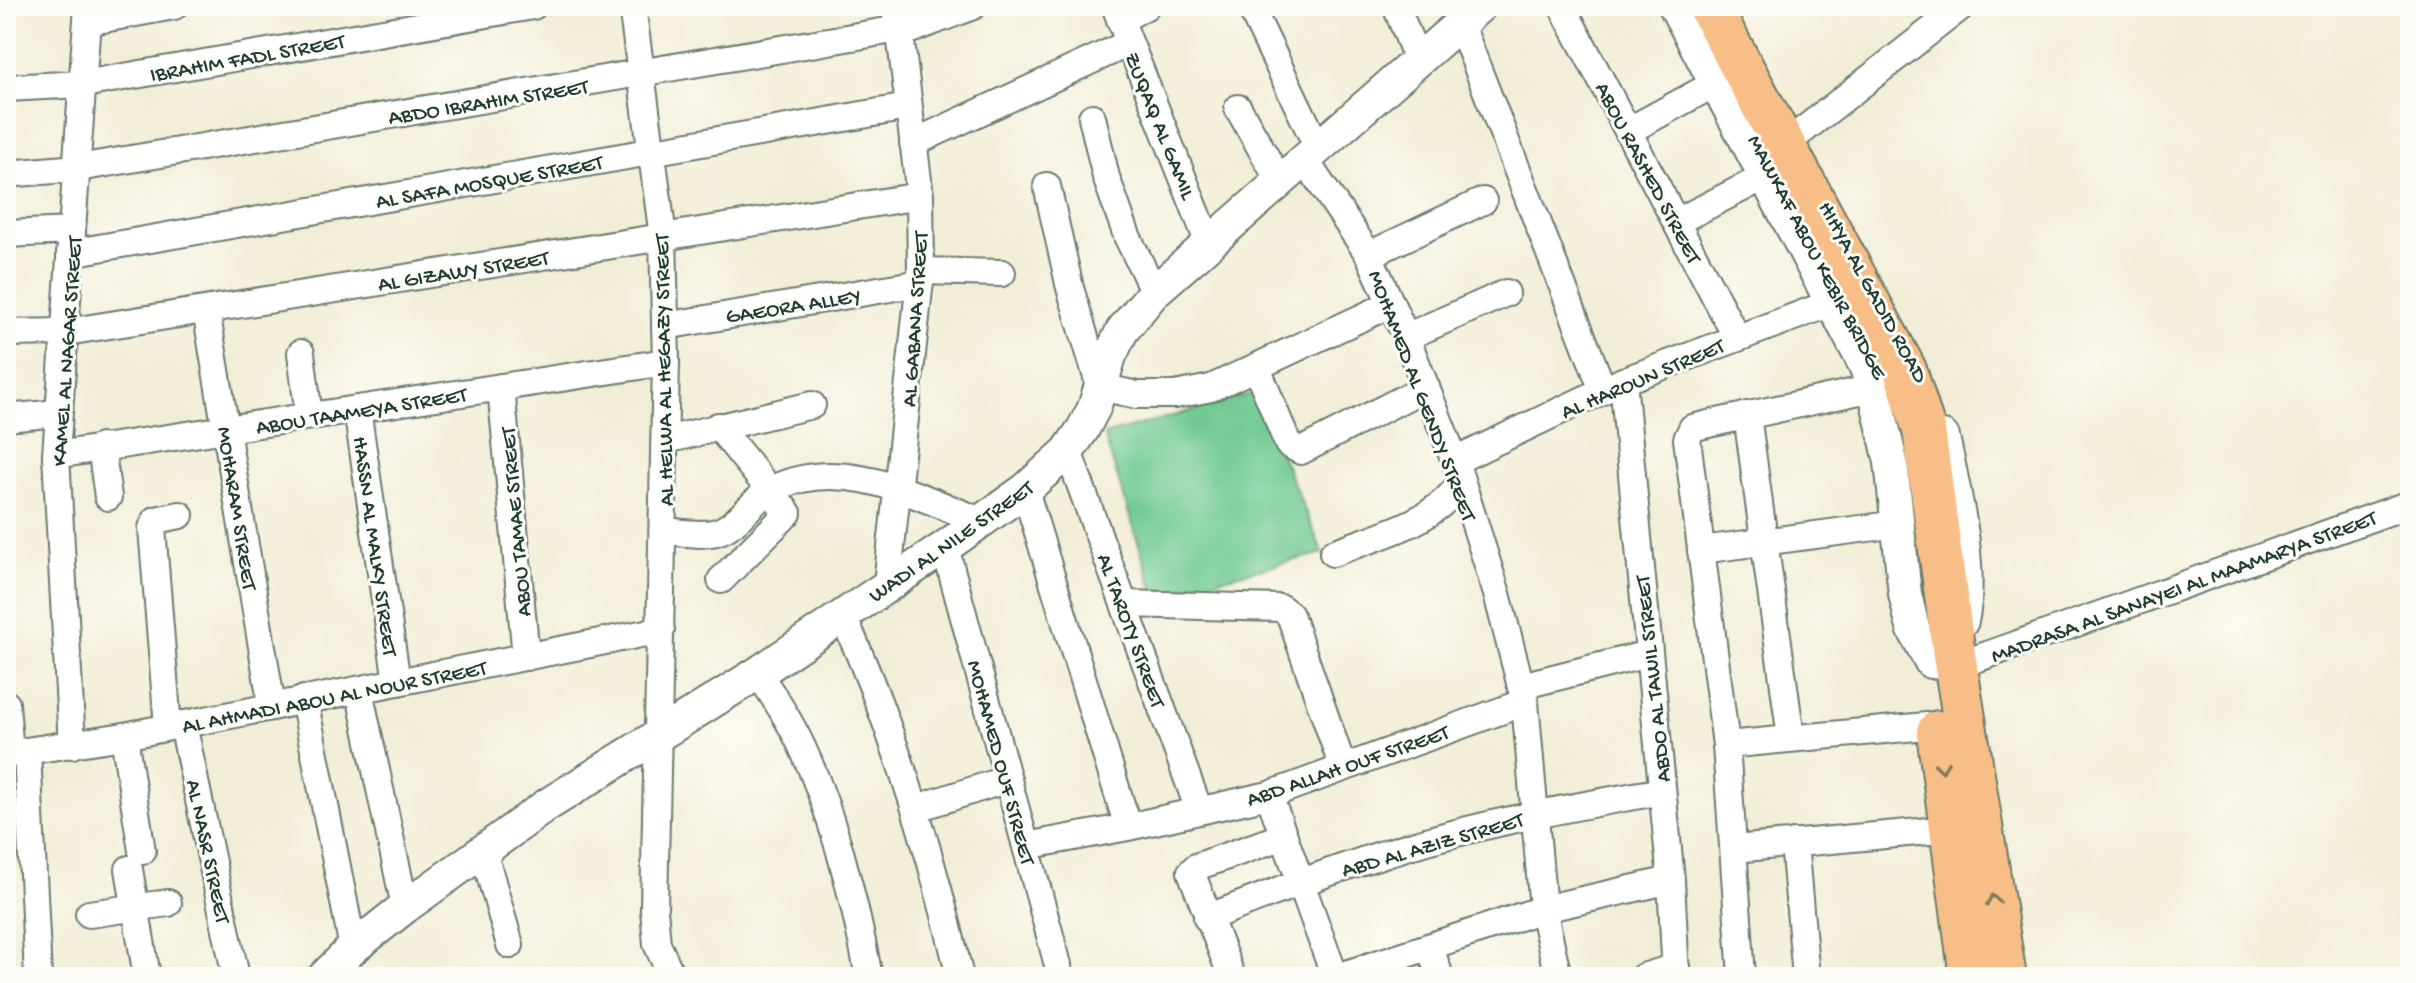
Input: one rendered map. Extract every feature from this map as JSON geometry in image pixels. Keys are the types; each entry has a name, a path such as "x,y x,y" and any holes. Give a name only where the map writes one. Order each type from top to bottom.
{"main road":[{"name":"MAWKAF ABOU KEBIR BRIDGE","path":"1686,6 1885,378 1904,435 1918,532 1947,661"},
{"name":"MAWKAF ABOU KEBIR BRIDGE","path":"1709,6 1905,370 1924,430 1918,532"},
{"name":"HIHYA AL GADID ROAD","path":"1947,661 1937,725 1971,977"},
{"name":"HIHYA AL GADID ROAD","path":"1947,661 2005,977"}],"street":[{"path":"87,14 174,6"},
{"name":"IBRAHIM FADL STREET","path":"6,88 83,84 533,6"},
{"name":"AL HELWA AL HEGAZY STREET","path":"632,6 663,237 666,440 655,929 657,944 672,977"},
{"name":"ABDO IBRAHIM STREET","path":"6,174 78,168 640,74 973,6"},
{"path":"913,143 1122,23 1146,6"},
{"name":"MOHAMED AL GENDY STREET","path":"1250,6 1312,154 1369,255 1406,337 1458,471 1497,594 1523,694 1543,909 1558,977"},
{"path":"1396,6 1418,61"},
{"name":"ABOU RASHED STREET","path":"1562,6 1737,338"},
{"name":"HIHYA AL GADID ROAD","path":"1675,6 1865,365 1918,532"},
{"name":"HIHYA AL GADID ROAD","path":"1720,6 1917,360 1939,415 1956,499 1965,573 1963,615 1947,661"},
{"path":"1792,139 1962,6"},
{"name":"KAMEL AL NAGAR STREET","path":"72,745 56,455 87,14"},
{"name":"WADI AL NILE STREET","path":"324,977 353,948 405,907 547,805 758,673 1025,490 1068,451 1094,408 1122,331 1154,292 1470,15"},
{"name":"ABDO AL TAWIL STREET","path":"1470,15 1613,386 1648,654 1671,880 1676,972"},
{"name":"AL GABANA STREET","path":"887,584 921,277 920,196 897,23"},
{"name":"ZUQAQ AL GAMIL","path":"1122,23 1209,244"},
{"path":"1628,131 1716,83"},
{"name":"AL SAFA MOSQUE STREET","path":"71,242 652,152 908,107"},
{"path":"1238,108 1280,182"},
{"path":"1092,117 1106,177 1127,236 1154,292"},
{"path":"1676,222 1766,176"},
{"path":"1047,186 1070,288 1100,387 1137,395 1175,395 1211,388 1391,304"},
{"name":"AL GIZAWY STREET","path":"6,333 66,332 920,196"},
{"path":"1369,255 1483,201"},
{"path":"6,234 71,242"},
{"name":"GAEORA ALLEY","path":"665,326 921,277 1002,273"},
{"path":"1406,337 1506,293"},
{"name":"AL HAROUN STREET","path":"1458,471 1613,386 1834,302"},
{"name":"MOHARAM STREET","path":"206,310 272,707"},
{"path":"301,353 309,416"},
{"name":"ABOU TAAMEYA STREET","path":"56,455 666,362"},
{"path":"1257,368 1288,444 1301,451 1426,387"},
{"name":"ABOU TAMAE STREET","path":"501,387 526,657"},
{"path":"1742,977 1726,745 1687,439 1692,428 1873,388"},
{"path":"666,440 812,405"},
{"name":"HASSN AL MALKY STREET","path":"357,409 397,682"},
{"path":"6,418 58,413"},
{"path":"1747,415 1791,738"},
{"path":"718,426 788,513 721,580"},
{"path":"101,447 108,497"},
{"name":"AL TAROTY STREET","path":"1068,451 1199,810"},
{"path":"1333,553 1428,515 1448,501 1458,471"},
{"path":"664,531 705,533 724,530 770,490 827,475 863,477 981,521"},
{"path":"1025,490 1128,827"},
{"name":"MADRASA AL SANAYEI AL MAAMARYA STREET","path":"1947,661 2410,504"},
{"name":"AL NASR STREET","path":"180,515 156,520 152,528 176,726 236,977"},
{"path":"1701,550 1764,542 1918,532"},
{"name":"MOHAMED OUF STREET","path":"945,547 1059,977"},
{"path":"1124,604 1281,608 1286,611 1343,768"},
{"path":"842,614 883,710 917,808 960,977"},
{"name":"AL AHMADI ABOU AL NOUR STREET","path":"15,753 124,736 661,630"},
{"name":"ABD ALLAH OUF STREET","path":"1026,846 1269,795 1523,694 1648,654"},
{"path":"758,673 787,717 817,783 857,915 869,977"},
{"path":"359,690 405,907"},
{"path":"304,699 353,948"},
{"path":"6,704 15,753 38,977"},
{"path":"1726,745 1937,725"},
{"path":"124,736 136,860 135,908 147,977"},
{"path":"917,808 1008,779"},
{"name":"ABD AL AZIZ STREET","path":"1207,918 1301,881 1416,844 1534,814 1662,791"},
{"path":"1269,795 1336,977 1543,909 1671,880"},
{"path":"1734,849 1951,829"},
{"path":"1232,977 1191,879 1191,872 1196,867 1284,836"},
{"path":"1794,843 1806,977"},
{"path":"483,850 510,945"},
{"path":"89,914 168,903"},
{"path":"1430,947 1440,977"},
{"path":"1643,977 1676,972"}],"green space":[{"path":"1255,393 1323,553 1155,595 1104,435"}]}
